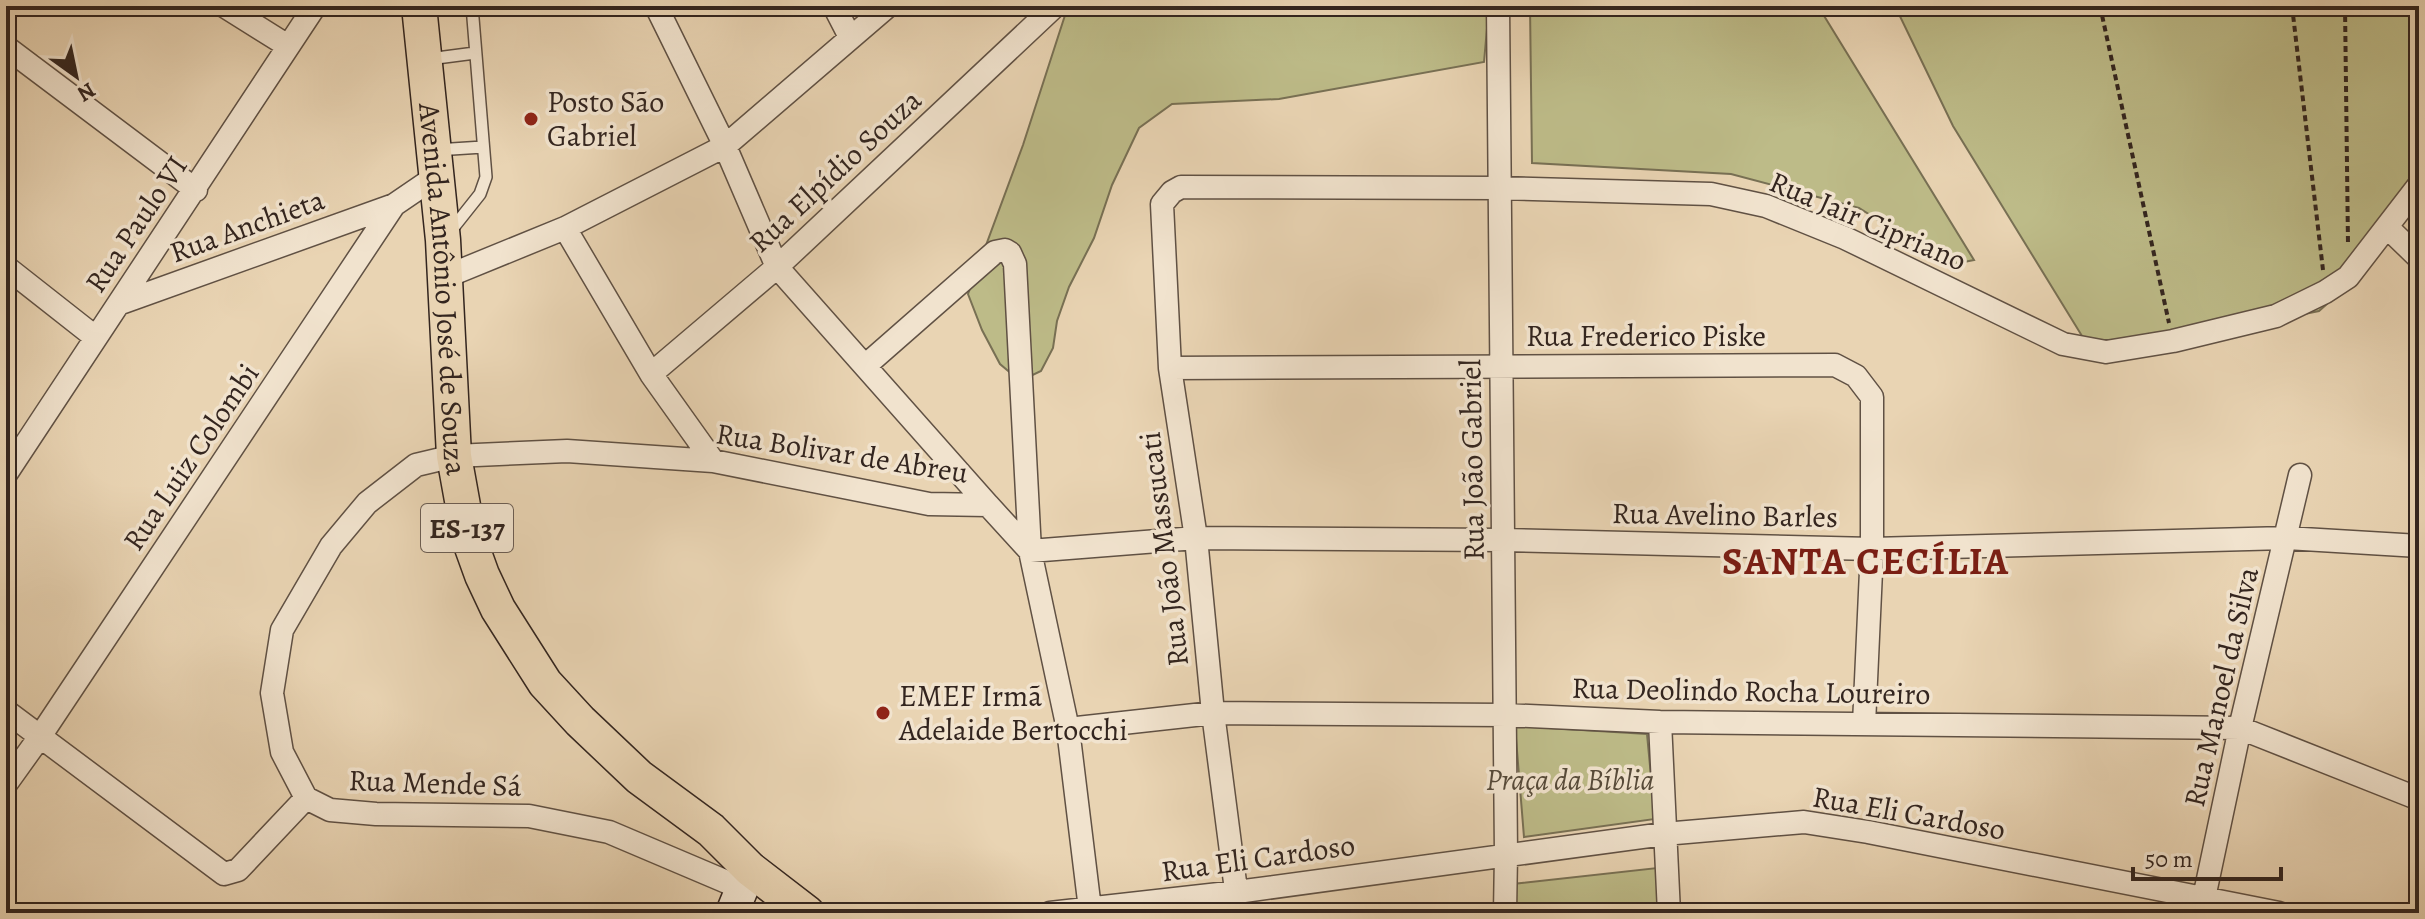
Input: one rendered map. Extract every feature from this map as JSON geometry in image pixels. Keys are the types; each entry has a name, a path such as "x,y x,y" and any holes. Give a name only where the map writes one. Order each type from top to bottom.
{"main road":[{"name":"Avenida Antônio José de Souza","path":"419,6 443,240 454,456 469,539 482,575 498,609 545,683 639,777 711,830 741,890 807,913"}],"street":[{"path":"224,6 288,46"},
{"name":"Rua Paulo VI","path":"6,474 315,6"},
{"path":"656,6 725,146 777,267 988,505"},
{"path":"834,6 850,37"},
{"path":"445,277 565,228 725,146 888,6"},
{"name":"Rua Elpídio Souza","path":"651,374 777,267 1055,6"},
{"name":"Rua João Gabriel","path":"1498,6 1505,913"},
{"path":"6,47 196,190"},
{"name":"Rua Luiz Colombi","path":"6,784 394,205 436,163"},
{"name":"Rua Jair Cipriano","path":"1181,187 1500,188 1711,194 1766,206 1845,238 2063,344 2106,352 2173,341 2276,316 2325,292 2348,277 2419,185"},
{"name":"Rua João Massucati","path":"1181,187 1162,204 1170,368 1196,538 1213,713 1238,902"},
{"name":"Rua Anchieta","path":"121,303 394,205"},
{"path":"565,228 651,374 713,461"},
{"path":"2388,228 2419,258"},
{"path":"865,366 995,252 1005,250 1010,253 1015,264 1030,551 1068,729 1090,909"},
{"path":"6,267 95,337"},
{"name":"Rua Frederico Piske","path":"1170,368 1835,365 1856,376 1872,397 1872,549"},
{"name":"Rua Bolivar de Abreu","path":"454,456 567,451 713,461 929,504 988,505 1030,551"},
{"name":"Rua Mende Sá","path":"454,456 416,465 367,503 331,546 282,630 272,693 282,752 306,798 330,810 376,814 529,816 609,832 741,890"},
{"name":"Rua Manoel da Silva","path":"2202,906 2240,728 2300,475"},
{"name":"Rua Avelino Barles","path":"1030,551 1196,538 1503,540 1872,549 2286,538 2419,546"},
{"path":"1864,724 1872,549"},
{"path":"6,711 224,874 238,870 306,798"},
{"name":"Rua Deolindo Rocha Loureiro","path":"1068,729 1213,713 1505,715 1660,722 2240,728 2419,799"},
{"path":"1660,722 1669,913"},
{"name":"Rua Eli Cardoso","path":"1050,913 1238,902 1506,854 1664,834 1804,822 1868,832 2202,906 2279,913"}],"lane":[{"path":"443,240 485,186 472,6"},
{"path":"425,60 475,53"},
{"path":"436,163 483,147"}],"path":[{"path":"2100,6 2173,341"},
{"path":"2292,6 2325,292"},
{"path":"2345,6 2348,277"}],"green space":[{"path":"1068,6 1489,6 1484,62 1279,99 1172,104 1139,128 1112,185 1094,238 1069,287 1057,321 1053,348 1041,371 1020,381 1000,364 968,294 1023,145"},
{"path":"1530,6 1818,6 1974,260 1949,265 1859,208 1731,174 1532,163"},
{"path":"1895,6 2419,6 2419,199 2365,270 2319,311 2215,332 2090,349 1953,126"},
{"name":"Praça da Bíblia","path":"1515,726 1647,734 1655,819 1524,837"},
{"path":"1657,868 1658,913 1513,913 1513,884"}],"place":[{"name":"Posto São Gabriel","path":"531,119"},
{"name":"EMEF Irmã Adelaide Bertocchi","path":"883,713"}],"district":[{"name":"SANTA CECÍLIA","path":"1866,561"}]}
